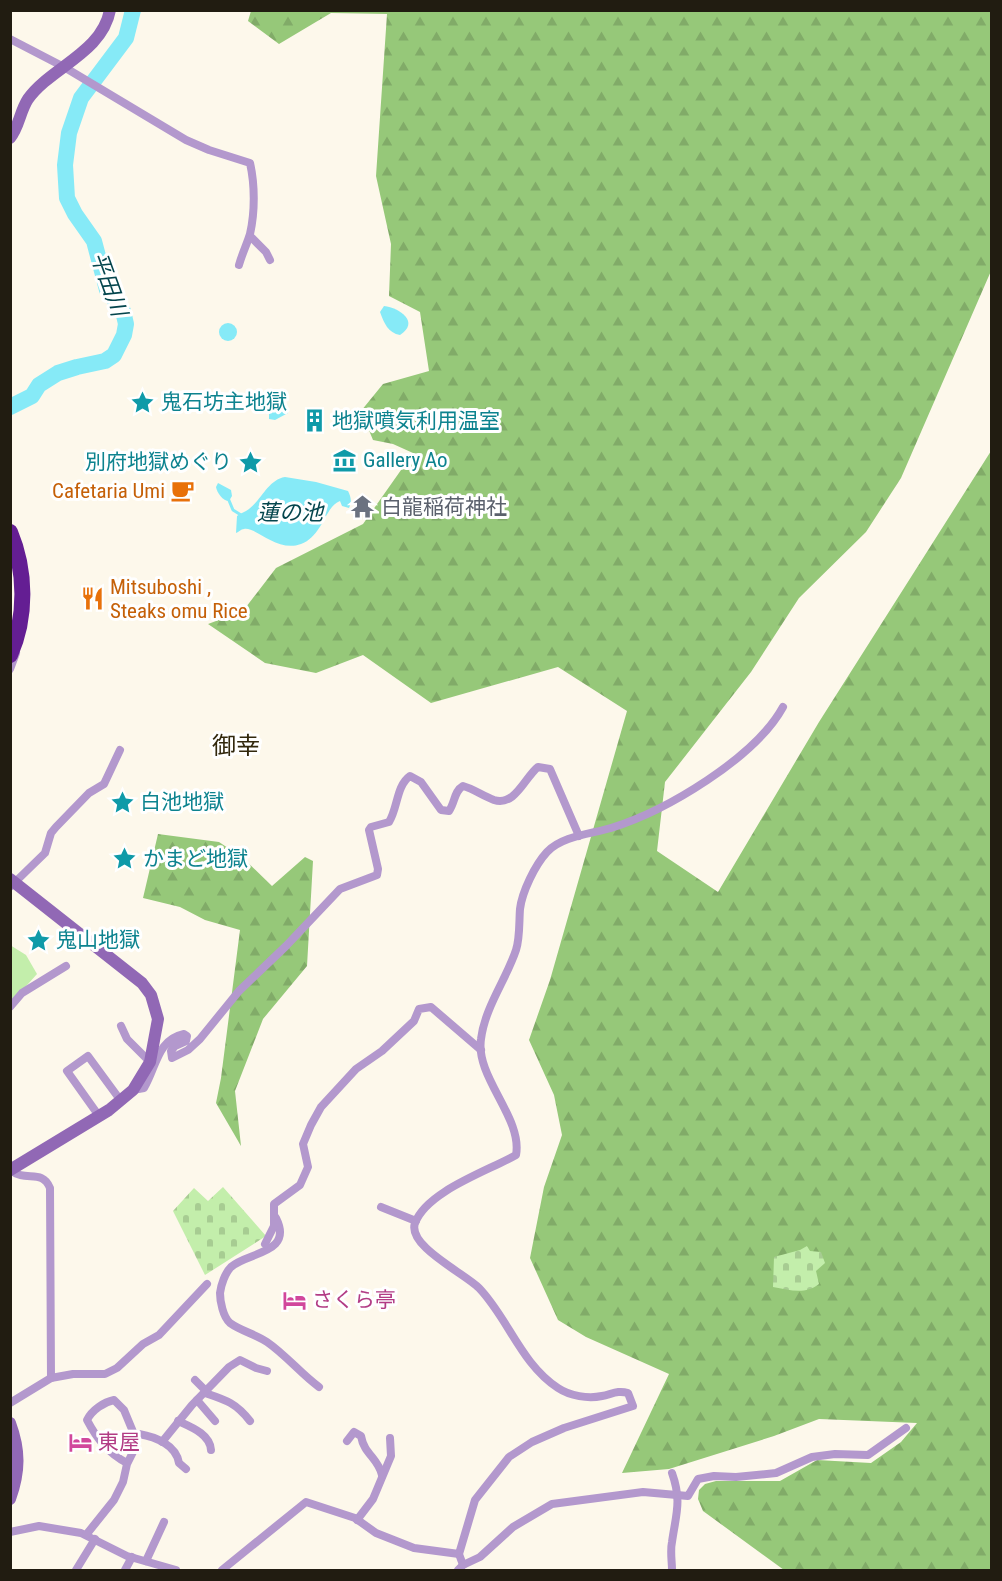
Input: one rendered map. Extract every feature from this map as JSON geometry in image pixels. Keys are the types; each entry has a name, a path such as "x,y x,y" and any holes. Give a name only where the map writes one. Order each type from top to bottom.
{"highway":[{"path":"10,532 16,546 22,574 19,629 10,655"}],"street":[{"path":"10,138 26,101 102,32 110,10"},
{"path":"10,39 64,67 186,140 209,150 250,162 254,193 250,236 239,265"},
{"path":"250,236 266,252 270,260"},
{"path":"10,669 16,653 19,629"},
{"path":"783,707 776,720 736,760 681,796 632,820 579,836 548,851 523,892 517,948 480,1040 486,1072 514,1131 517,1145 516,1155 433,1200 416,1221 414,1228 418,1241 480,1289 532,1363 559,1389 578,1396 600,1397 620,1391 628,1393 633,1406 564,1428 532,1442 509,1457 474,1500 459,1554 460,1568 480,1557 513,1527 552,1504 643,1492 688,1496 698,1479 776,1473 812,1457 835,1454 868,1455 906,1428"},
{"path":"51,1378 50,1188 47,1180 42,1177 19,1176 10,1170 99,1116 133,1090 150,1062 158,1019 151,995 142,982 12,883 45,853 51,833 56,827 89,793 104,784 120,750"},
{"path":"133,1090 144,1088 154,1070 164,1043 173,1036 184,1034 186,1041 175,1046 171,1051 172,1058 188,1050 200,1039 239,991 340,889 376,875 378,869 369,830 371,827 389,822 394,815 404,780 410,776 421,782 441,810 445,812 449,811 458,789 463,786 496,801 503,801 509,799 538,767 550,769 579,836"},
{"path":"10,1007 22,993 66,966"},
{"path":"265,1244 274,1226 274,1204 300,1185 308,1167 303,1144 310,1125 321,1107 356,1069 382,1052 414,1021 419,1009 431,1007 481,1050"},
{"path":"121,1026 127,1039 150,1062"},
{"path":"99,1116 67,1071 79,1062 88,1056 121,1101"},
{"path":"381,1208 416,1221"},
{"path":"274,1215 280,1228 277,1242 270,1250 243,1259 230,1268 220,1292 222,1306 228,1322 269,1344 319,1387"},
{"path":"10,1403 51,1378 73,1374 105,1374 117,1368 142,1344 159,1335 207,1284"},
{"path":"162,1442 178,1421 229,1367 240,1360 267,1371"},
{"path":"195,1380 206,1392 229,1401 241,1409 250,1421"},
{"path":"128,1463 115,1457 108,1450 87,1420 98,1407 114,1400 124,1410 136,1439"},
{"path":"197,1400 214,1421"},
{"path":"178,1421 199,1432 211,1444 211,1450"},
{"path":"10,1423 15,1435 18,1459 17,1480 10,1499"},
{"path":"347,1441 354,1432 361,1436 363,1445 380,1466 382,1475"},
{"path":"76,1570 90,1537 123,1482 139,1434 153,1436 162,1442 178,1455 179,1464 186,1469"},
{"path":"357,1520 373,1499 391,1456 390,1438"},
{"path":"672,1473 678,1495 677,1518 671,1545 672,1570"},
{"path":"222,1570 306,1502 357,1520 376,1533 414,1548 459,1554"},
{"path":"146,1561 164,1522"},
{"path":"10,1532 39,1526 90,1537 132,1557 176,1570"},
{"path":"125,1570 132,1557"}],"green space":[{"path":"251,11 991,11 991,271 901,478 866,532 799,598 751,672 665,782 657,851 718,892 819,722 991,451 991,1570 784,1570 703,1511 698,1499 699,1490 705,1484 716,1481 780,1481 817,1460 871,1463 901,1442 917,1423 819,1419 774,1436 669,1469 622,1473 669,1374 586,1337 558,1320 530,1258 544,1187 562,1135 554,1095 529,1040 550,980 627,711 558,667 431,703 363,655 316,673 265,663 208,624 243,611 276,568 363,524 413,453 393,444 373,440 361,411 383,384 429,371 420,312 389,296 391,244 376,176 387,14 331,13 279,44 248,21"},
{"path":"158,834 219,842 243,858 272,886 305,857 313,861 307,966 263,1019 235,1091 241,1146 216,1103 240,930 205,920 180,907 143,898"},
{"path":"10,945 26,955 37,974 11,1003"},
{"path":"223,1187 266,1236 205,1275 173,1211 194,1188 208,1201"},
{"path":"807,1246 810,1251 821,1252 825,1263 816,1271 819,1284 803,1291 773,1287 774,1257"}],"water":[{"path":"384,306 406,316 408,325 400,335 389,330 385,324 380,312"},
{"path":"224,323 232,323 237,328 235,339 224,341 219,336 219,328"},
{"path":"278,406 287,408 288,413 275,420 269,419 269,414"},
{"name":"蓮の池","path":"285,477 316,482 348,491 351,504 349,508 342,506 340,501 335,504 314,535 301,544 284,545 249,529 236,533 237,516 254,505 274,482"},
{"path":"218,483 231,490 232,496 229,501 219,494 216,487"}],"waterway":[{"name":"平田川","path":"10,407 32,396 39,385 58,373 105,361 114,355 124,335 126,324 123,311 107,290 94,241 67,198 65,165 69,133 81,98 126,38 133,10"},
{"path":"228,498 233,510 241,515"}],"place":[{"name":"鬼石坊主地獄","path":"143,402"},
{"name":"地獄噴気利用温室","path":"314,421"},
{"name":"Gallery Ao","path":"345,460"},
{"name":"別府地獄めぐり","path":"250,462"},
{"name":"Cafetaria Umi","path":"183,491"},
{"name":"白龍稲荷神社","path":"363,507"},
{"name":"Mitsuboshi , Steaks omu Rice","path":"92,599"},
{"name":"白池地獄","path":"122,802"},
{"name":"かまど地獄","path":"125,859"},
{"name":"鬼山地獄","path":"38,940"},
{"name":"さくら亭","path":"294,1300"},
{"name":"東屋","path":"80,1442"}],"district":[{"name":"御幸","path":"236,746"}]}
